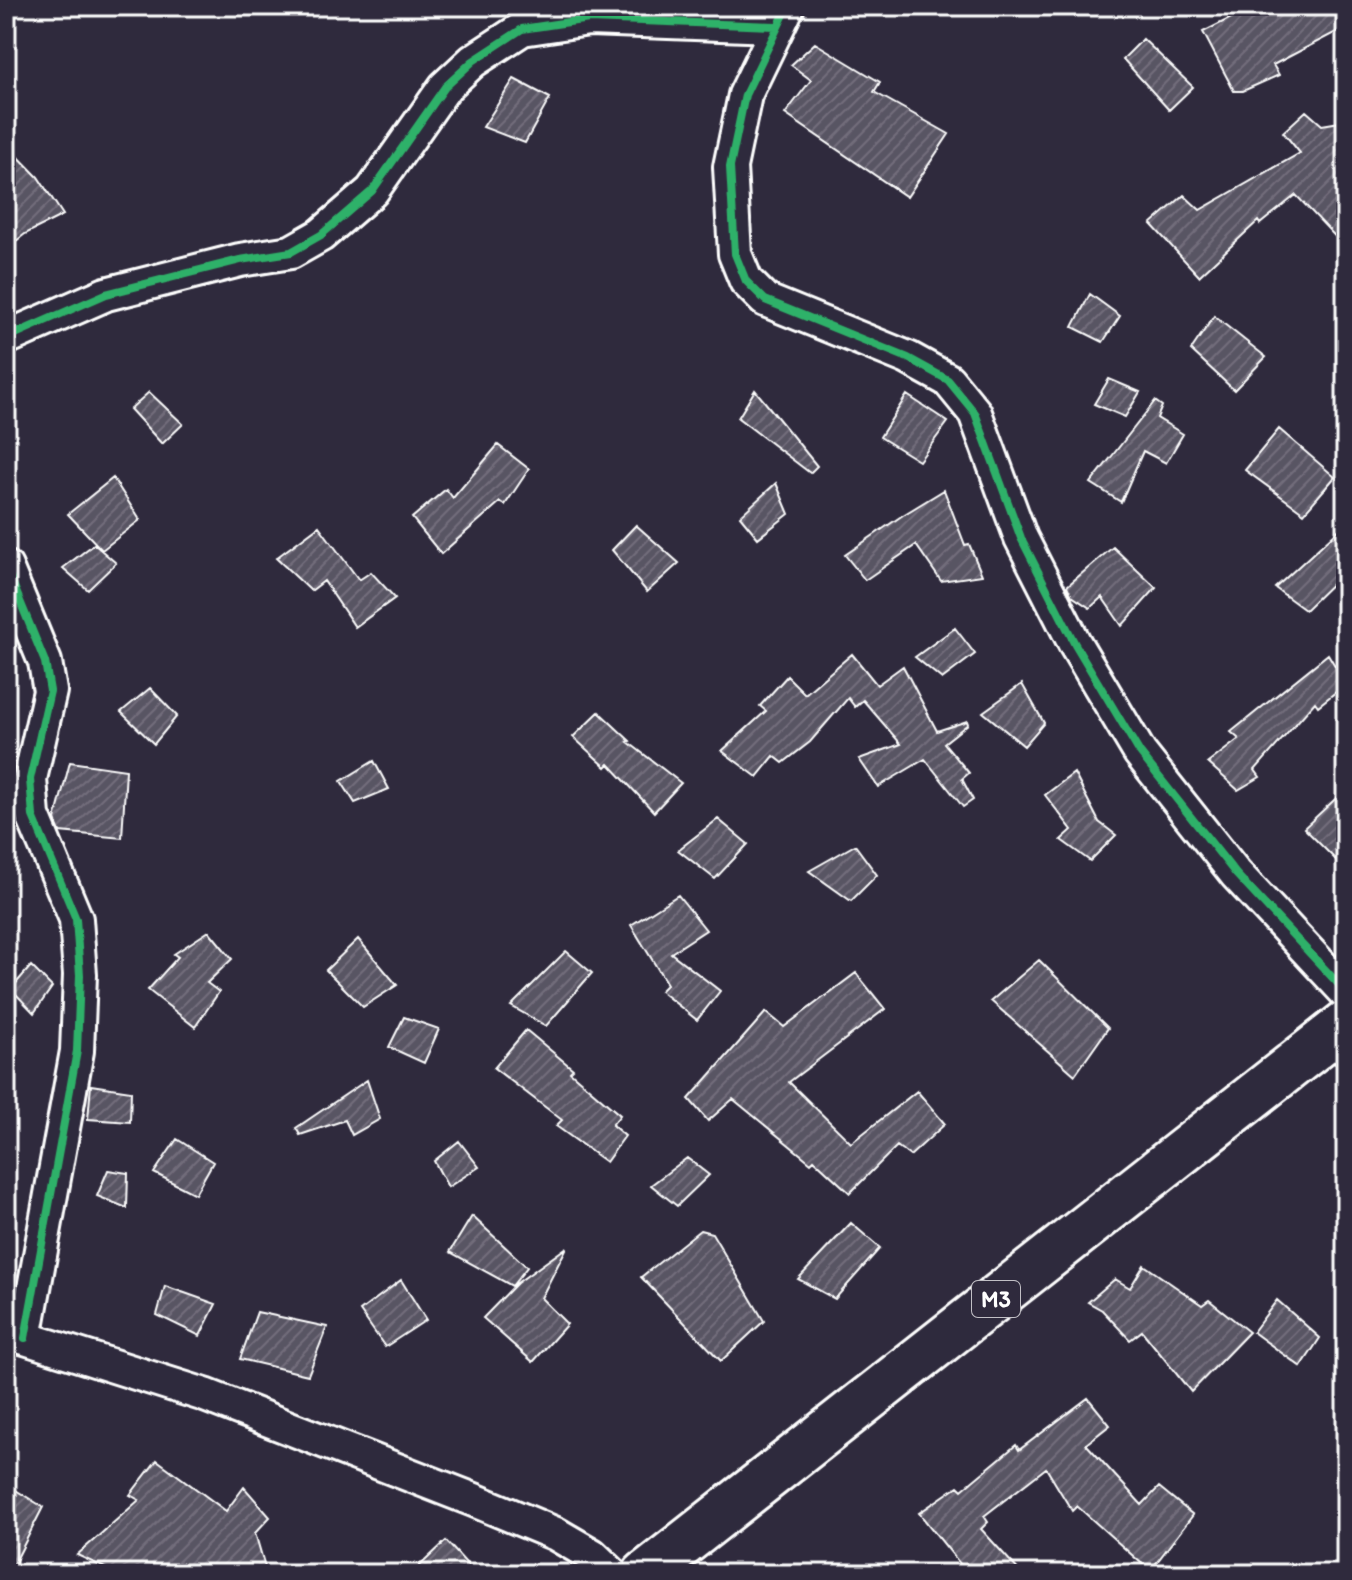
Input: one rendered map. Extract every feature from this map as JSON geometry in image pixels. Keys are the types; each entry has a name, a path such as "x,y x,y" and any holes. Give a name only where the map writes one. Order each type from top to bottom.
{"main road":[{"name":"M3","path":"645,1574 1346,1023"}],"street":[{"path":"6,338 106,294 240,260 291,252 321,235 372,191 445,87 473,61 522,29 589,19 782,16 745,95 730,167 735,254 746,281 765,300 908,358 948,380 975,413 1021,538 1075,644 1140,753 1236,874 1346,992"},
{"path":"6,567 45,662 50,691 30,779 33,816 76,919 80,975 77,1051 15,1335 205,1395 460,1494 556,1534 592,1555 612,1574"}],"building":[{"path":"1255,6 1346,6 1346,27 1273,65 1279,75 1243,91 1234,91 1203,32"},
{"path":"1143,39 1193,87 1169,110 1123,59"},
{"path":"815,43 880,82 874,92 949,134 907,197 785,114 811,80 791,65"},
{"path":"514,79 550,98 525,143 483,127"},
{"path":"1306,111 1322,125 1346,121 1346,248 1296,195 1260,224 1258,221 1199,276 1151,224 1184,195 1200,210 1300,153 1283,132"},
{"path":"6,144 38,177 63,215 25,234 6,249"},
{"path":"1090,294 1120,316 1103,342 1073,327"},
{"path":"1214,316 1266,357 1234,390 1191,350"},
{"path":"1109,379 1140,392 1125,417 1094,404"},
{"path":"755,390 817,466 810,473 738,418"},
{"path":"149,392 183,424 162,444 130,409"},
{"path":"907,395 948,422 919,461 880,437"},
{"path":"1155,401 1162,406 1157,418 1183,434 1166,463 1143,451 1121,502 1091,483"},
{"path":"1279,429 1335,477 1304,513 1245,470"},
{"path":"498,445 529,469 505,505 500,502 441,554 412,518 446,489 453,498"},
{"path":"113,478 140,520 102,550 68,514"},
{"path":"776,483 789,514 758,538 740,516"},
{"path":"944,490 965,545 969,544 982,575 941,581 916,545 865,580 845,555"},
{"path":"1346,523 1346,570 1305,610 1275,588"},
{"path":"636,525 679,563 647,592 612,550"},
{"path":"319,526 359,580 371,572 395,598 355,627 324,581 311,591 276,558"},
{"path":"94,544 116,563 88,590 63,568"},
{"path":"1113,547 1156,588 1122,626 1102,597 1090,608 1072,596 1067,586"},
{"path":"955,628 975,654 942,679 915,657"},
{"path":"852,654 877,685 903,666 937,731 967,721 968,724 944,743 969,773 962,779 973,800 963,807 925,759 878,787 859,759 901,744 863,700 855,707 848,698 810,742 783,763 774,756 757,777 722,751 766,711 760,706 787,676 805,694"},
{"path":"1328,654 1346,684 1318,706 1315,702 1255,770 1260,777 1238,790 1208,763 1239,739 1231,732"},
{"path":"1022,684 1044,723 1024,746 983,712"},
{"path":"150,688 177,716 154,744 121,712"},
{"path":"599,712 628,742 681,783 654,812 609,764 606,767 573,737"},
{"path":"374,761 389,789 355,803 341,781"},
{"path":"70,762 126,770 122,838 60,832 55,820"},
{"path":"1074,773 1099,822 1116,835 1090,861 1061,840 1072,830 1045,795"},
{"path":"1346,789 1346,870 1304,828"},
{"path":"718,819 748,844 715,879 678,850"},
{"path":"855,845 877,875 851,901 809,871"},
{"path":"678,895 706,930 671,953 720,991 697,1020 660,991 667,984 631,925"},
{"path":"209,931 232,959 207,983 219,992 195,1027 148,990 178,957 174,954"},
{"path":"358,939 397,985 363,1007 326,970"},
{"path":"566,951 592,973 546,1026 511,1006"},
{"path":"1039,960 1108,1028 1075,1075 991,1001"},
{"path":"31,966 52,987 34,1013 11,989"},
{"path":"856,973 885,1009 789,1082 851,1143 917,1091 945,1124 910,1156 897,1146 850,1193 814,1160 811,1163 733,1099 708,1121 689,1099 766,1012 784,1027"},
{"path":"404,1017 439,1029 424,1063 389,1047"},
{"path":"526,1030 573,1069 570,1072 620,1115 612,1125 625,1136 606,1162 556,1126 562,1120 494,1068"},
{"path":"367,1080 380,1119 352,1135 345,1120 300,1135 296,1128"},
{"path":"91,1085 131,1091 130,1122 88,1119"},
{"path":"177,1139 213,1162 195,1194 154,1173"},
{"path":"459,1141 479,1167 448,1187 434,1161"},
{"path":"687,1158 709,1175 677,1206 651,1185"},
{"path":"108,1170 128,1173 127,1208 97,1196"},
{"path":"472,1216 527,1267 512,1286 450,1252"},
{"path":"851,1223 880,1248 835,1299 798,1279"},
{"path":"700,1230 712,1233 764,1321 721,1361 641,1277"},
{"path":"567,1247 541,1298 567,1324 533,1362 483,1318 517,1283"},
{"path":"1144,1265 1202,1305 1209,1300 1249,1332 1191,1392 1142,1331 1130,1340 1102,1310 1088,1302 1115,1279 1130,1288"},
{"path":"401,1280 426,1320 385,1347 360,1311"},
{"path":"165,1286 216,1304 200,1336 157,1315"},
{"path":"1277,1300 1320,1338 1301,1367 1253,1332"},
{"path":"257,1312 327,1327 308,1375 240,1359"},
{"path":"1088,1398 1110,1425 1086,1444 1142,1505 1159,1487 1193,1515 1150,1571 1077,1506 1072,1511 1046,1468 984,1516 988,1522 981,1529 1022,1574 968,1574 919,1513 958,1486 962,1490 1016,1445 1019,1450"},
{"path":"157,1460 226,1511 244,1487 270,1517 255,1533 267,1574 118,1574 77,1555 139,1500 130,1495"},
{"path":"6,1484 43,1507 9,1574 6,1574"},
{"path":"446,1541 476,1574 411,1574"}],"cycle path":[{"path":"788,6 745,95 730,167 735,254 746,281 765,300 908,358 948,380 975,413 1021,538 1075,644 1140,753 1236,874 1346,992"},
{"path":"6,338 106,294 240,260 291,252 321,235 372,191 445,87 473,61 522,29 589,19 776,26"},
{"path":"6,567 45,662 50,691 30,779 33,816 76,919 80,975 77,1051 25,1338"}]}
